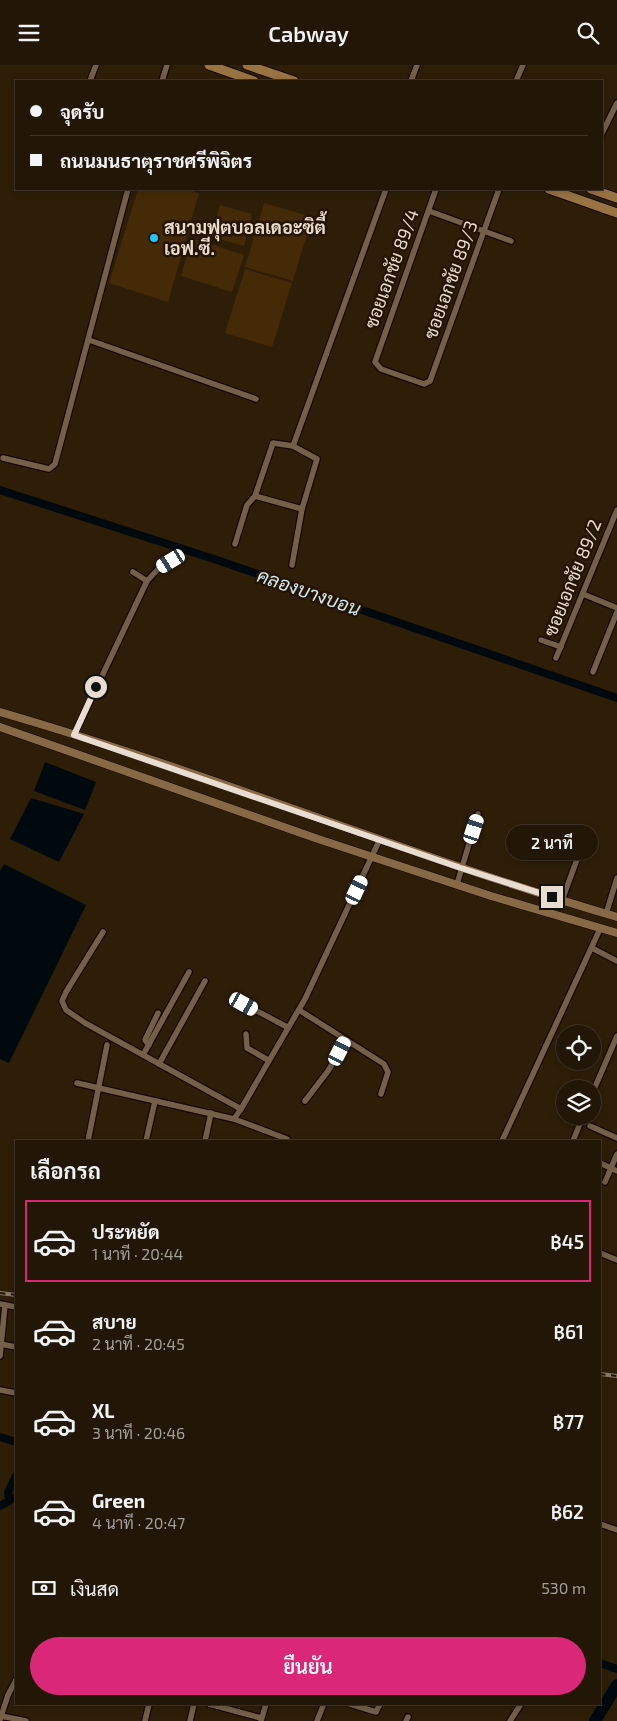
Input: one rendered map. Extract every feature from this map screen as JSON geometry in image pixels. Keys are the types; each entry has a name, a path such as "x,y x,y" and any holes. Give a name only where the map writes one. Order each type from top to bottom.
{"main road":[{"path":"209,65 251,80"},
{"path":"247,65 291,80"},
{"path":"552,190 617,213"},
{"path":"594,190 617,198"}],"street":[{"path":"90,80 96,65"},
{"path":"162,80 168,65"},
{"path":"411,80 417,65"},
{"path":"516,80 523,65"},
{"path":"603,131 617,103"},
{"path":"3,458 43,468 52,467 89,340 103,275 128,190"},
{"path":"293,446 386,190"},
{"name":"ซอยเอกชัย 89/4","path":"430,381 424,384 381,369 376,364 376,359 436,190"},
{"name":"ซอยเอกชัย 89/3","path":"430,381 500,190"},
{"path":"429,211 511,241"},
{"path":"89,340 256,399"},
{"path":"235,544 247,505 255,496 271,445 278,442 293,446 315,457 318,462 302,509 292,565"},
{"path":"255,496 302,509"},
{"name":"ซอยเอกชัย 89/2","path":"556,658 617,510"},
{"path":"74,735 147,581 159,568 171,561"},
{"path":"133,572 147,581"},
{"path":"583,594 617,610 593,672"},
{"path":"541,640 561,647"},
{"path":"0,712 74,735 461,868 617,917"},
{"path":"0,727 373,857 457,885 617,933"},
{"path":"457,885 478,814"},
{"path":"562,900 585,838"},
{"path":"234,1119 287,1027 299,1010 380,839"},
{"path":"606,914 617,878"},
{"path":"502,1140 600,929"},
{"path":"103,932 66,993 63,1005 71,1015 240,1109"},
{"path":"592,948 617,961"},
{"path":"143,1055 190,973"},
{"path":"159,1064 205,981"},
{"path":"244,1004 287,1027"},
{"path":"299,1010 386,1067 388,1076 383,1083 381,1093"},
{"path":"149,1045 145,1040 158,1013"},
{"path":"246,1034 247,1048 268,1060"},
{"path":"598,1080 617,1036"},
{"path":"305,1101 328,1071 346,1040"},
{"path":"88,1140 107,1045"},
{"path":"77,1083 234,1119 287,1139"},
{"path":"146,1140 155,1101"},
{"path":"205,1140 210,1113"},
{"path":"573,1140 580,1125"},
{"path":"590,1126 617,1138"},
{"path":"605,1182 614,1169 617,1154"},
{"path":"601,1163 614,1169"},
{"path":"601,1253 617,1260"},
{"path":"0,1356 2,1305 15,1307"},
{"path":"1,1344 15,1347"},
{"path":"0,1390 15,1393"},
{"path":"601,1524 617,1530"},
{"path":"15,1682 8,1695 1,1718 26,1721"},
{"path":"145,1721 149,1705"},
{"path":"190,1721 194,1705"},
{"path":"212,1705 261,1720 266,1705"},
{"path":"353,1705 376,1712 380,1705"},
{"path":"510,1721 520,1705"},
{"path":"317,1721 323,1707"}],"shaded area":[{"name":"สนามฟุตบอลเดอะซิตี้ เอฟ.ซี.","path":"138,190 188,190 199,193 168,302 109,283"},
{"path":"264,203 312,217 293,281 245,267"},
{"path":"220,205 252,214 244,246 211,237"},
{"path":"192,238 244,255 232,292 181,276"},
{"path":"245,269 292,283 272,347 225,333"},
{"path":"45,762 96,782 85,810 34,791"},
{"path":"31,798 84,814 59,862 10,839"},
{"path":"4,864 86,905 9,1063 0,1059 0,871"}],"waterway":[{"name":"คลองบางบอน","path":"0,490 220,561 617,698"},
{"path":"0,1437 15,1442"},
{"path":"9,1500 8,1492 15,1478"},
{"path":"0,1506 15,1498"},
{"path":"601,1663 617,1669"},
{"path":"595,1721 617,1685"}],"railway":[{"path":"0,1293 15,1295"},
{"path":"601,1374 617,1376"}],"place":[{"name":"สนามฟุตบอลเดอะซิตี้ เอฟ.ซี.","path":"154,238"}],"route":[{"path":"96,687 74,735 461,868 552,897"}]}
